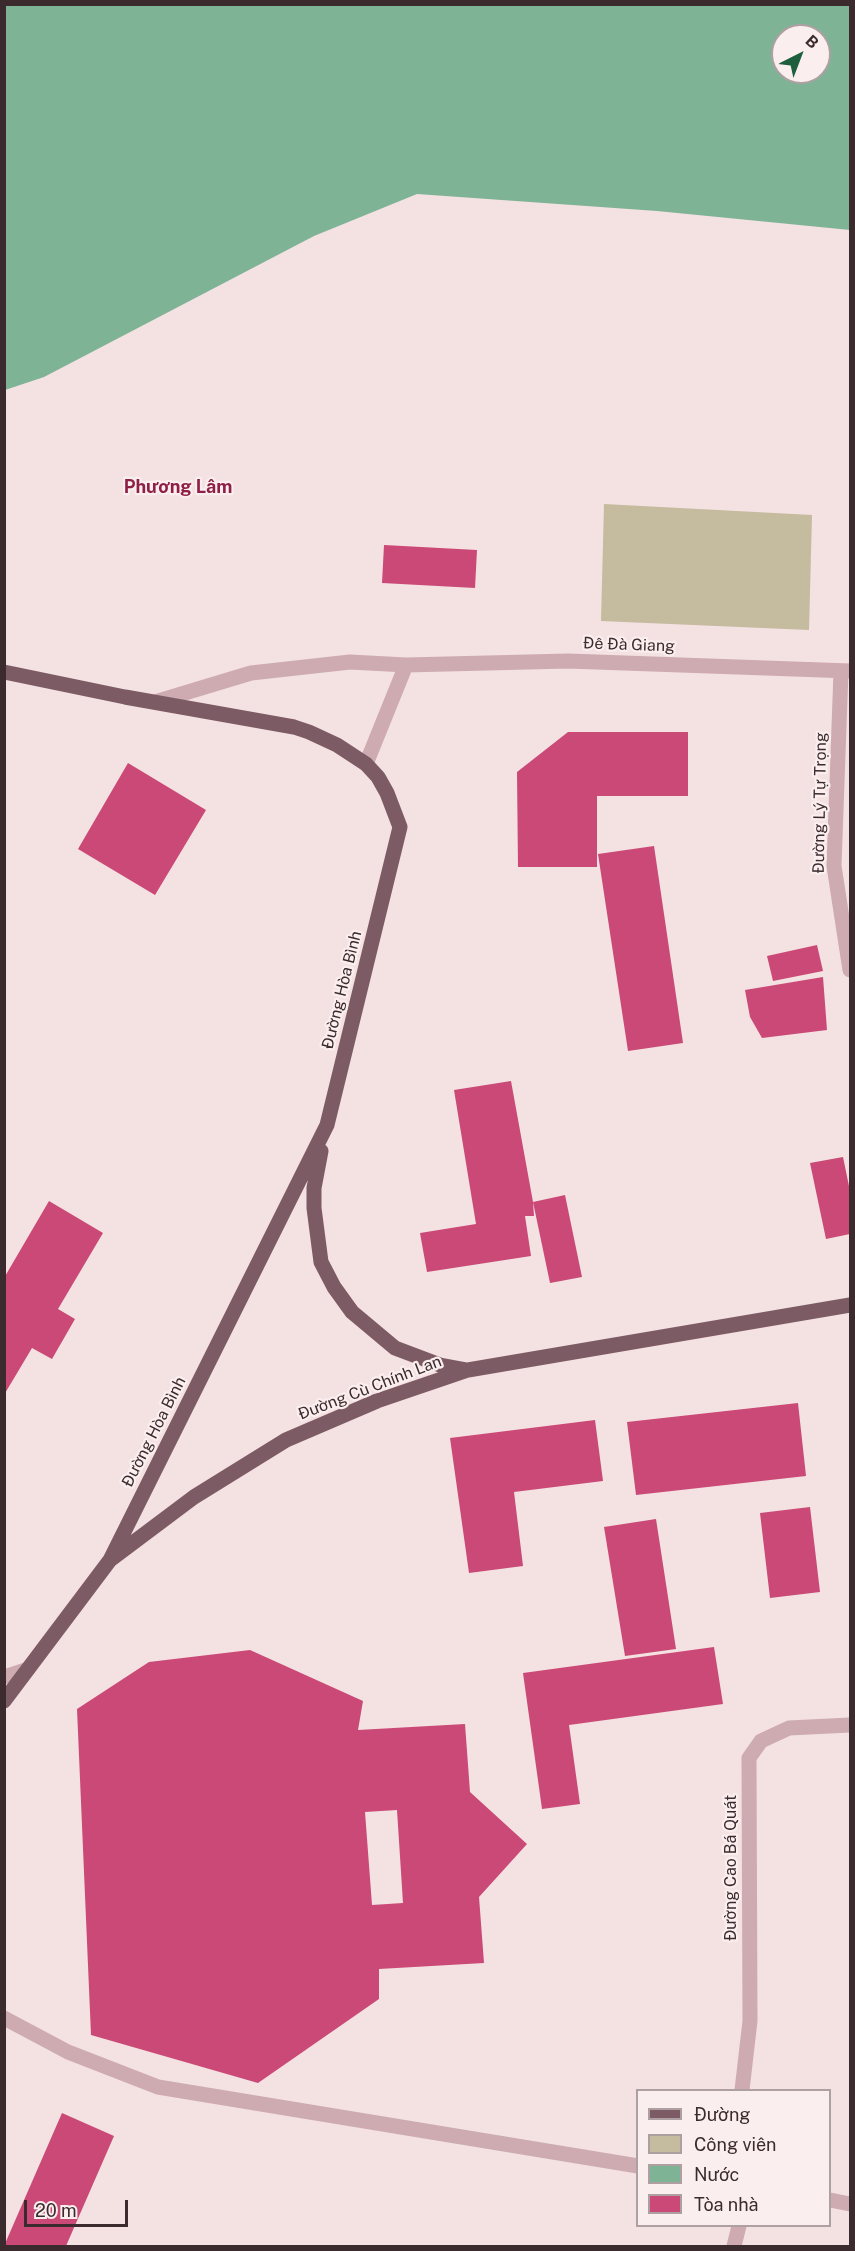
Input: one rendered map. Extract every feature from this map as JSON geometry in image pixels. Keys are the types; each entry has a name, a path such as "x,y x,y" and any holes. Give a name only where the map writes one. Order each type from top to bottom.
{"main road":[{"name":"Đường Hòa Bình","path":"4,672 294,727 330,741 366,764 378,777 400,827 327,1125 110,1560"},
{"path":"327,1125 314,1188 314,1208 321,1262 334,1287 352,1312 395,1348 440,1365 468,1370"},
{"name":"Đường Cù Chính Lan","path":"4,1701 110,1560 194,1497 286,1440 377,1401 468,1370 850,1305"}],"street":[{"name":"Đê Đà Giang","path":"155,702 251,673 350,662 406,665 568,661 846,671"},
{"path":"366,764 406,665"},
{"name":"Đường Lý Tự Trọng","path":"846,671 834,866 850,970"},
{"path":"4,1677 28,1669"},
{"name":"Đường Cao Bá Quát","path":"742,2089 750,2021 749,1758 761,1741 789,1728 850,1725"},
{"path":"4,2018 68,2052 158,2087 636,2166"},
{"path":"831,2200 850,2204"},
{"path":"734,2247 739,2227"}],"green space":[{"path":"604,504 812,515 809,630 601,621"}],"water":[{"path":"4,5 850,5 850,230 657,211 417,194 314,236 44,377 5,390"}],"building":[{"path":"384,545 477,550 475,588 382,583"},
{"path":"568,732 688,732 688,796 597,796 597,867 518,867 517,772"},
{"path":"128,763 206,810 155,895 78,849"},
{"path":"654,846 683,1043 628,1051 598,854"},
{"path":"817,945 823,971 773,981 767,956"},
{"path":"823,977 827,1030 762,1038 750,1017 745,990"},
{"path":"511,1081 533,1202 534,1216 525,1216 531,1256 427,1272 420,1233 476,1224 454,1090"},
{"path":"843,1157 850,1191 850,1234 826,1239 810,1163"},
{"path":"565,1195 582,1277 550,1283 533,1202"},
{"path":"49,1201 103,1233 58,1309 75,1319 52,1359 32,1348 4,1395 4,1278"},
{"path":"798,1403 806,1476 636,1495 627,1422"},
{"path":"595,1420 603,1481 514,1492 523,1566 469,1573 450,1438"},
{"path":"810,1507 820,1592 770,1598 760,1513"},
{"path":"656,1519 676,1649 625,1656 604,1527"},
{"path":"714,1647 723,1704 569,1725 580,1804 542,1809 523,1673"},
{"path":"250,1650 363,1701 358,1730 465,1724 470,1792 527,1844 479,1897 484,1963 379,1969 379,1999 258,2083 91,2035 77,1709 149,1662","holes":["397,1810 403,1903 372,1905 365,1812"]},
{"path":"62,2113 114,2136 66,2246 4,2246"}],"district":[{"name":"Phương Lâm","path":"178,487"}]}
